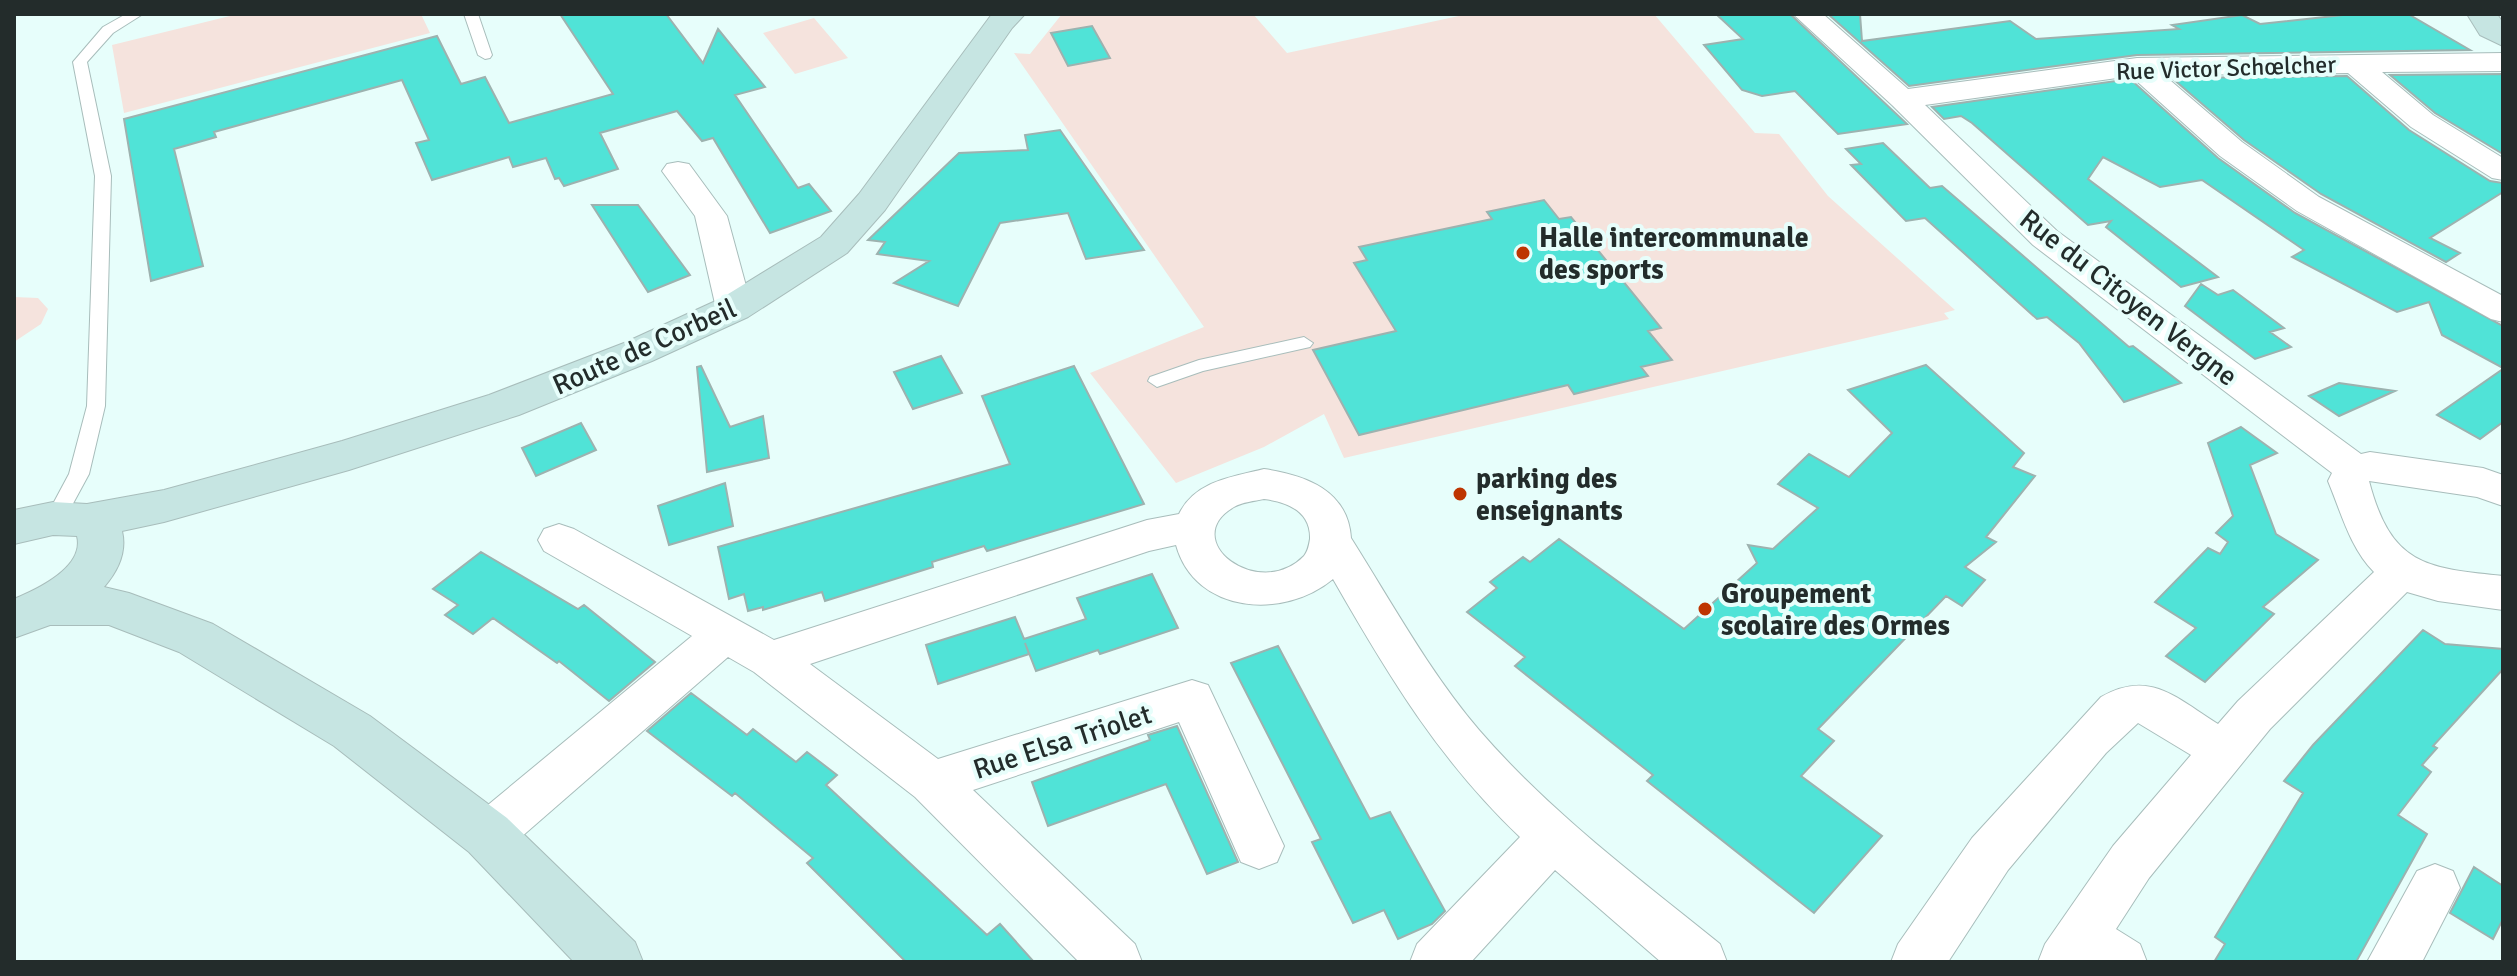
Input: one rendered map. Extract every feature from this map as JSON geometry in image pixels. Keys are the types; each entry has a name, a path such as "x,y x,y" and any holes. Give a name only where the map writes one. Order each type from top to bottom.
{"street":[{"name":"Route de Corbeil","path":"90,551 164,506 349,455 504,405 638,352 734,308 786,278 834,245 872,202 1001,22 1010,14"},
{"name":"Rue du Citoyen Vergne","path":"1807,14 1902,99 2045,238 2355,470"},
{"path":"2482,14 2491,29 2503,37"},
{"name":"Rue Victor Schœlcher","path":"1902,99 2137,67 2503,62"},
{"path":"2355,64 2422,121 2503,171"},
{"path":"2137,67 2231,149 2308,204 2503,311"},
{"path":"678,171 711,216 734,308"},
{"path":"2503,491 2483,483 2370,466 2355,470 2348,481 2381,553 2401,572 2430,583 2503,593"},
{"path":"1332,542 1320,566 1294,584 1271,589 1248,589 1226,582 1208,570 1196,556 1191,538 1205,506 1221,494 1241,486 1264,484 1286,487 1313,502 1330,524 1332,542 1434,707 1516,802 1552,838 1701,962"},
{"path":"770,659 1147,536 1194,526"},
{"path":"14,527 90,551 196,638 352,731 488,835 614,962"},
{"path":"559,540 770,659 932,782 1116,962"},
{"path":"30,612 90,551"},
{"path":"2089,953 2131,862 2254,715 2401,572"},
{"path":"488,835 726,633"},
{"name":"Rue Elsa Triolet","path":"932,782 1192,699 1259,846"},
{"path":"1917,962 1990,854 2117,711 2129,704 2144,703 2224,751"},
{"path":"1436,962 1552,838"},
{"path":"2393,962 2435,888"}],"lane":[{"path":"90,551 79,474 96,406 103,176 80,62 108,30 136,14"},
{"path":"471,14 485,55"},
{"path":"1157,381 1199,366 1304,343"}],"shaded area":[{"path":"238,14 421,14 430,33 124,113 112,45"},
{"name":"Halle intercommunale des sports","path":"1062,14 1253,14 1287,53 1468,14 1654,14 1755,133 1779,134 1828,196 1955,310 1944,313 1949,319 1344,458 1324,414 1264,447 1176,483 1090,373 1204,327 1014,53 1030,54"},
{"path":"814,18 848,58 795,74 763,33"},
{"path":"14,297 38,298 48,309 41,324 14,342"}],"building":[{"path":"560,14 666,14 703,63 718,29 765,87 735,95 798,188 809,184 831,211 770,233 713,138 702,141 677,111 600,133 618,169 564,186 559,178 555,179 546,158 513,167 509,157 432,180 416,143 429,140 402,80 214,132 216,137 174,149 203,266 151,281 124,119 437,36 461,84 485,77 509,123 613,94"},
{"path":"1716,14 1790,14 1907,124 1838,134 1795,91 1762,96 1742,90 1704,45 1743,39"},
{"path":"1828,14 1860,14 1862,41 2010,21 2036,39 2179,29 2172,25 2242,15 2260,24 2352,14 2408,14 2470,50 2137,55 1909,86"},
{"path":"1092,26 1110,58 1068,66 1051,33"},
{"path":"2503,74 2503,154 2435,113 2390,75"},
{"path":"2347,76 2409,130 2490,181 2503,183 2503,192 2430,238 2460,253 2446,262 2321,194 2244,140 2172,78"},
{"path":"2130,79 2218,158 2295,213 2503,326 2503,368 2442,335 2429,302 2397,312 2292,257 2304,250 2202,180 2160,187 2103,157 2088,179 2218,277 2181,287 2106,227 2111,221 2088,225 1972,123 1961,116 1944,119 1932,107"},
{"path":"1060,130 1144,250 1086,259 1068,213 1000,223 958,306 894,283 929,261 877,254 885,242 868,240 959,153 1028,150 1025,135"},
{"path":"1883,143 1930,188 1942,186 2129,347 2133,346 2181,383 2124,402 2079,343 2047,317 2037,319 1925,218 1906,221 1851,165 1861,164 1846,149"},
{"path":"1544,200 1559,219 1571,217 1661,328 1648,331 1672,360 1641,367 1648,376 1574,394 1568,385 1359,435 1313,350 1396,331 1354,263 1367,260 1359,247 1492,219 1487,212"},
{"path":"592,205 638,205 690,275 648,292"},
{"path":"2201,284 2218,295 2233,290 2284,328 2270,332 2291,347 2255,359 2185,306"},
{"path":"941,356 962,393 913,409 894,372"},
{"path":"1926,365 2024,453 2013,467 2035,476 1986,537 1996,542 1965,567 1985,580 1962,606 1946,596 1818,729 1834,741 1801,776 1882,836 1814,913 1647,781 1653,775 1515,666 1525,657 1467,612 1497,588 1490,582 1523,557 1530,562 1559,539 1684,629 1757,563 1748,545 1773,549 1818,508 1778,484 1809,454 1849,477 1892,433 1848,390"},
{"path":"701,366 730,427 763,416 769,458 707,472 697,367"},
{"path":"1074,366 1144,504 987,551 984,546 932,562 933,567 825,601 822,592 763,610 763,607 748,611 744,594 729,599 718,547 1010,464 982,396"},
{"path":"2503,369 2503,422 2480,439 2437,415"},
{"path":"2339,383 2395,391 2339,416 2309,396"},
{"path":"581,423 596,450 536,476 522,448"},
{"path":"2241,427 2277,453 2250,465 2276,534 2318,560 2263,607 2274,614 2205,682 2166,656 2196,628 2155,602 2208,548 2220,554 2228,542 2216,533 2233,516 2208,443"},
{"path":"725,483 733,526 669,545 658,506"},
{"path":"481,552 578,609 584,605 655,662 609,701 559,661 557,663 493,618 473,634 445,615 458,605 433,589"},
{"path":"1152,574 1178,628 1036,671 1025,643 1029,654 938,684 926,645 1015,617 1024,639 1086,619 1077,598"},
{"path":"2423,630 2445,644 2503,649 2503,669 2433,746 2437,748 2422,765 2431,772 2398,815 2427,834 2356,962 2214,962 2225,944 2215,937 2303,793 2284,781 2313,745"},
{"path":"1278,646 1370,819 1390,812 1445,911 1432,924 1398,939 1384,910 1353,923 1312,842 1321,839 1231,663"},
{"path":"691,693 747,735 753,729 796,762 807,752 837,775 826,785 987,935 1000,924 1034,962 906,962 807,863 813,858 735,793 732,796 647,731"},
{"path":"1177,726 1238,862 1207,874 1166,784 1048,826 1032,782 1150,740 1148,735"},
{"path":"2474,867 2503,886 2503,919 2493,939 2450,913"}],"place":[{"name":"Halle intercommunale des sports","path":"1523,253"},
{"name":"parking des enseignants","path":"1460,494"},
{"name":"Groupement scolaire des Ormes","path":"1705,609"}]}
